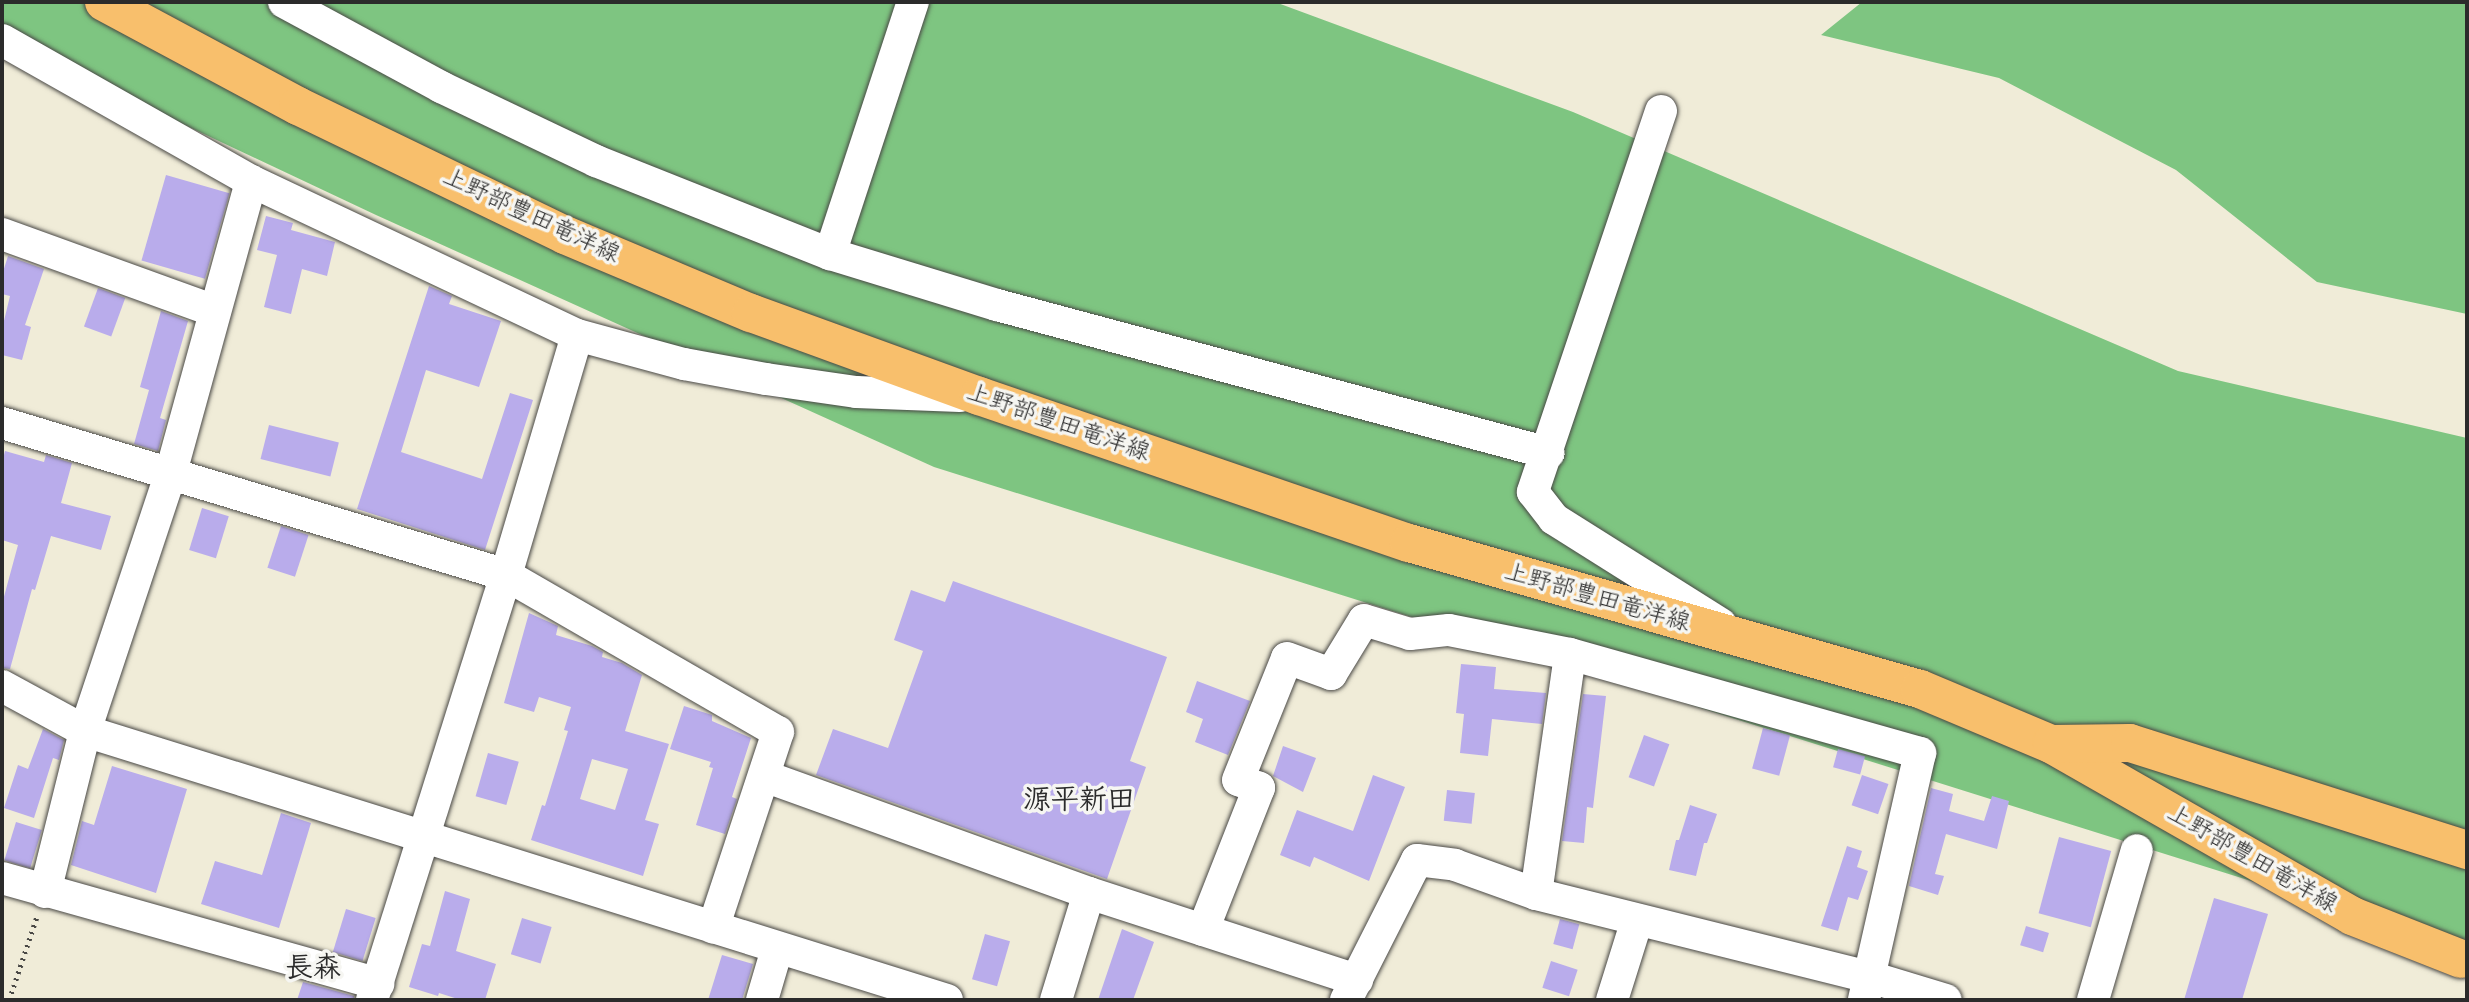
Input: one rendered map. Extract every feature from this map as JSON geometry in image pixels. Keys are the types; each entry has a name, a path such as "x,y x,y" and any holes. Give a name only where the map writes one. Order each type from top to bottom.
{"main road":[{"name":"上野部豊田竜洋線","path":"104,2 298,106 565,235 751,313 979,396 1409,543 1920,690 2051,744 2352,916 2461,959"},
{"name":"上野部豊田竜洋線","path":"2051,744 2130,743 2467,850"}],"street":[{"path":"284,2 440,87 596,161 830,254 997,305 1548,453"},
{"path":"830,254 913,2"},
{"path":"2,40 251,181 578,334 684,364 792,383 856,392 979,396"},
{"path":"1661,111 1533,492 1554,519 1752,642"},
{"path":"45,892 85,731 170,476 251,181"},
{"path":"2,234 215,311"},
{"path":"2,878 375,992 506,575 578,334"},
{"path":"2,424 506,575 778,732 713,928"},
{"path":"1203,930 1259,788 1238,780 1287,658 1331,674 1364,620 1410,635 1449,630 1570,654 1920,753 1867,989"},
{"path":"1536,894 1570,654"},
{"path":"2,686 85,731 947,1000"},
{"path":"764,776 1089,893 1203,930 1351,990 1417,860 1455,865 1536,894 1637,920 1867,989 1946,1000"},
{"path":"2093,1000 2137,850"},
{"path":"1056,1000 1089,893"},
{"path":"1612,1000 1637,920"},
{"path":"762,1000 777,949"}],"path":[{"path":"9,1000 45,892"}],"green space":[{"path":"2,2 1275,2 1573,112 2178,371 2467,438 2467,943 2267,886 934,467 376,215 2,39"},
{"path":"1862,2 2467,2 2467,314 2317,282 2176,170 1999,78 1821,35"}],"building":[{"path":"166,175 229,193 205,279 141,261"},
{"path":"266,216 293,223 291,230 335,242 327,276 302,269 291,314 264,307 277,255 257,250"},
{"path":"8,256 44,269 25,325 31,327 22,360 2,355 2,329 10,296 2,294 2,275"},
{"path":"429,286 452,296 449,304 501,321 479,387 426,370 401,452 482,479 510,393 533,400 485,550 357,509"},
{"path":"98,288 125,298 111,336 84,327"},
{"path":"161,311 188,321 160,418 166,420 158,451 134,444 149,390 140,387"},
{"path":"269,425 339,442 330,476 261,459"},
{"path":"5,451 44,462 46,455 72,463 61,503 111,516 101,550 51,536 35,590 32,589 10,669 2,668 2,604 18,545 2,540 2,463"},
{"path":"202,508 229,516 216,558 189,550"},
{"path":"281,526 309,535 295,577 267,568"},
{"path":"953,581 1167,657 1130,761 1146,767 1107,879 816,775 833,729 888,748 923,651 894,640 911,590 945,602"},
{"path":"529,613 558,626 556,635 592,646 603,652 602,657 622,663 642,675 625,731 669,744 645,820 659,824 643,876 531,840 542,805 545,806 568,731 564,730 571,707 539,697 534,712 504,703","holes":["592,759 628,769 615,810 580,799"]},
{"path":"1461,664 1496,667 1494,689 1546,693 1542,724 1492,719 1488,756 1460,753 1464,714 1456,713"},
{"path":"1197,681 1250,701 1228,755 1195,742 1203,719 1186,712"},
{"path":"1583,694 1606,696 1593,808 1587,807 1584,843 1562,841"},
{"path":"684,706 712,715 712,721 751,738 732,797 737,799 725,834 696,825 713,768 709,767 711,762 670,749"},
{"path":"1763,728 1790,735 1779,776 1752,769"},
{"path":"43,729 64,740 59,760 53,758 34,818 4,808 18,765 28,769"},
{"path":"1644,735 1669,744 1654,787 1629,777"},
{"path":"1283,746 1316,758 1303,792 1273,776"},
{"path":"1838,749 1865,756 1860,775 1833,767"},
{"path":"488,753 519,762 506,805 476,796"},
{"path":"112,766 187,789 156,893 71,865 82,821 94,825"},
{"path":"1373,775 1405,787 1369,881 1314,857 1310,867 1280,855 1297,810 1353,831"},
{"path":"1862,775 1888,784 1878,814 1852,805"},
{"path":"1931,788 1953,794 1949,811 1984,821 1992,796 2009,801 1997,849 1946,834 1935,874 1944,876 1938,895 1909,886"},
{"path":"1447,790 1475,793 1472,824 1444,821"},
{"path":"1690,805 1717,814 1707,843 1704,843 1696,876 1669,870 1676,840 1679,840"},
{"path":"281,813 311,823 279,928 201,904 215,861 262,875"},
{"path":"16,822 42,830 30,868 4,860"},
{"path":"2059,837 2111,851 2091,927 2039,913"},
{"path":"1847,846 1862,851 1857,867 1868,871 1858,900 1848,897 1838,931 1821,926"},
{"path":"445,891 470,899 456,951 496,964 485,1000 461,1000 409,987 422,944 430,946"},
{"path":"2214,898 2268,914 2242,1000 2184,1000"},
{"path":"346,909 376,918 362,961 333,952"},
{"path":"522,918 552,927 541,963 511,954"},
{"path":"1560,919 1579,924 1573,949 1553,944"},
{"path":"2026,926 2049,933 2043,952 2020,945"},
{"path":"1122,929 1154,942 1133,1000 1098,1000"},
{"path":"985,934 1010,941 997,986 972,979"},
{"path":"722,955 753,964 742,1000 708,1000"},
{"path":"1551,961 1578,970 1569,996 1542,988"},
{"path":"303,982 354,996 354,1000 297,1000"}],"district":[{"name":"源平新田","path":"1079,801"},
{"name":"長森","path":"313,969"}]}
